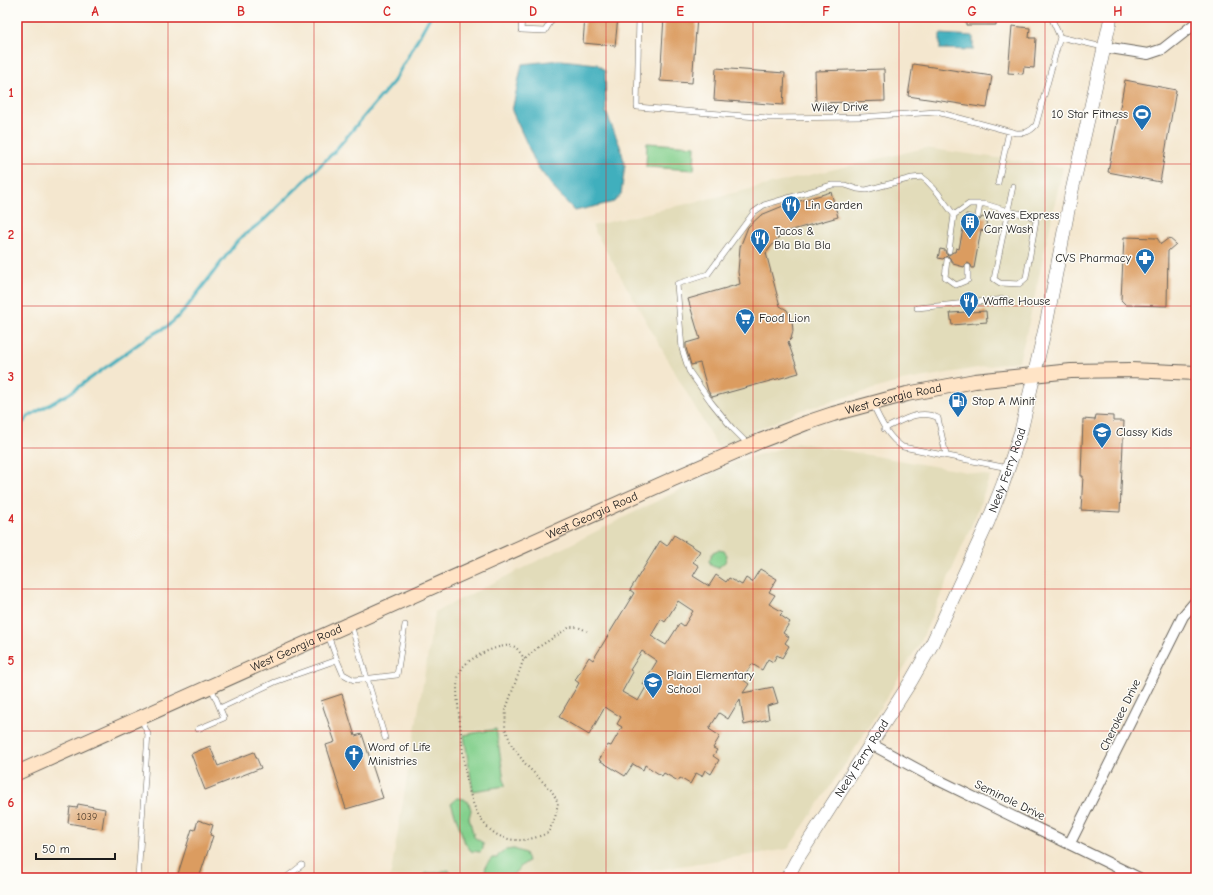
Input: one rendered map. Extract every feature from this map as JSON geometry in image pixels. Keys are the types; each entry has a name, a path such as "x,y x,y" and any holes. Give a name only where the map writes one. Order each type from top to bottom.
{"main road":[{"name":"West Georgia Road","path":"17,773 750,446 832,414 872,402 975,380 1086,370 1196,373"}],"street":[{"name":"Neely Ferry Road","path":"787,878 796,861 911,681 931,646 988,522 1009,468 1021,431 1047,320 1073,188 1111,17"},
{"path":"1104,47 1148,54 1162,49 1196,23"},
{"name":"Cherokee Drive","path":"1070,844 1183,616 1196,601"},
{"name":"Seminole Drive","path":"871,744 930,776 1139,878"}],"lane":[{"path":"522,17 521,30 546,31 551,21 551,17"},
{"name":"Wiley Drive","path":"638,17 638,107 768,118 861,117 937,112 1009,131 1024,133 1030,131 1036,124 1060,37"},
{"path":"1051,17 1060,37 1104,47"},
{"path":"998,183 1009,131"},
{"path":"750,446 732,428 689,371 682,349 677,284 708,274 754,212 764,205 832,185 845,185 866,190 912,178 922,178 928,181 954,215 949,251"},
{"path":"954,215 969,204 985,204 1008,211 1028,215 1036,220 1026,278 1019,284 1000,283 994,279 1008,211 1013,186"},
{"path":"978,216 980,204"},
{"path":"947,260 945,277 956,285 968,280 968,267"},
{"path":"917,308 1006,299"},
{"path":"872,402 884,428 896,443 902,447 1009,468"},
{"path":"884,428 917,414 932,415 938,418 946,455"},
{"path":"351,624 385,738"},
{"path":"328,634 342,674 354,680 367,679 397,675 405,625"},
{"path":"220,708 275,682 337,660"},
{"path":"198,729 224,718 211,687"},
{"path":"138,878 148,734 141,718"},
{"path":"288,878 288,876 302,866"}],"path":[{"path":"525,659 516,648 510,646 493,649 475,657 463,666 458,679 458,698 465,772 472,803 485,826 499,836 516,840 534,838 548,833 555,818 558,803 552,791 527,766 512,746 505,728 506,709 517,675 525,659 537,648 570,627 578,627 587,631"}],"shaded area":[{"path":"925,148 1063,167 1028,327 1019,361 901,381 799,411 718,448 592,226"},
{"name":"Plain Elementary School","path":"800,443 990,476 976,515 921,641 850,757 788,849 605,878 390,878 435,612 739,460"}],"green space":[{"path":"647,143 695,146 694,170 646,167"},
{"path":"718,550 724,551 727,555 725,562 718,568 712,566 709,561 713,552"},
{"path":"496,729 505,786 473,791 464,735"},
{"path":"457,798 464,799 469,803 471,810 469,818 474,837 483,843 483,849 480,852 471,851 465,843 451,803"},
{"path":"514,849 525,853 528,861 514,873 511,878 490,878 485,872 486,865 492,858 497,858 502,852"},
{"path":"448,870 450,871 446,878 424,878 426,873 435,873"}],"water":[{"path":"940,34 973,36 973,50 940,49"},
{"path":"561,60 597,64 605,71 606,112 620,146 625,165 621,194 614,202 575,211 556,191 537,166 512,111 522,64"}],"building":[{"path":"585,17 618,17 615,46 583,43"},
{"path":"664,17 697,17 692,83 660,81"},
{"path":"966,17 996,17 996,25 966,25"},
{"path":"1012,26 1030,28 1029,38 1036,38 1034,68 1024,67 1023,74 1008,73"},
{"path":"913,64 992,76 987,108 908,96"},
{"path":"716,68 785,73 783,105 714,100"},
{"path":"884,69 885,101 816,103 815,71"},
{"name":"10 Star Fitness","path":"1125,80 1176,90 1160,182 1108,172"},
{"name":"Food Lion","path":"831,192 838,217 782,233 766,253 780,306 787,310 792,320 793,331 791,339 788,342 799,373 712,397 708,391 700,363 691,365 686,348 686,343 700,339 688,299 740,284 738,272 740,247 748,227 761,215 783,206"},
{"name":"Waves Express Car Wash","path":"966,214 974,216 977,220 980,220 982,217 987,218 984,231 981,230 974,268 972,268 968,263 964,267 953,264 953,261 951,261 948,256 943,259 938,258 940,249 945,250 946,254 949,255 955,252 956,248 959,249"},
{"name":"CVS Pharmacy","path":"1124,237 1157,238 1161,244 1169,238 1176,244 1168,251 1167,306 1126,305 1121,300"},
{"name":"Waffle House","path":"986,311 987,322 952,325 950,313"},
{"name":"Classy Kids","path":"1096,415 1113,416 1113,421 1124,421 1120,512 1081,510 1083,476 1081,476 1083,419 1095,420"},
{"path":"674,535 700,551 693,562 699,566 693,576 709,586 716,575 726,582 729,578 742,585 746,578 752,582 760,569 777,579 769,592 775,595 769,604 783,612 780,615 790,622 783,633 789,637 785,643 789,646 782,658 777,655 773,662 768,659 762,670 752,664 742,679 749,684 743,693 773,687 778,703 767,706 769,719 744,725 740,699 728,719 719,713 709,729 720,736 713,748 717,750 713,756 719,760 711,774 705,770 702,776 696,773 690,784 680,778 678,781 664,773 662,776 645,765 643,770 633,764 625,776 599,760 608,745 611,746 622,727 617,724 621,717 605,707 589,735 559,717 579,683 575,680 589,657 593,660 634,593 630,590 660,541 667,546","holes":["678,601 693,611 684,626 680,623 666,645 651,636 661,619 665,622","642,651 657,661 643,684 646,687 638,701 622,692 633,672 630,670"]},
{"name":"Word of Life Ministries","path":"342,694 355,736 362,734 383,798 346,809 326,745 335,742 321,701"},
{"path":"210,746 218,766 254,752 261,768 205,790 191,754"},
{"path":"78,804 105,809 102,829 68,823 70,807 77,808"},
{"path":"198,820 213,825 210,835 213,836 199,878 177,877 192,829 195,830"}],"waterway":[{"path":"17,429 29,416 70,393 148,337 168,326 183,312 239,239 264,220 333,153 394,81 430,17"}],"place":[{"name":"10 Star Fitness","path":"1142,131"},
{"name":"Lin Garden","path":"791,222"},
{"name":"Waves Express Car Wash","path":"970,239"},
{"name":"Tacos & Bla Bla Bla","path":"760,255"},
{"name":"CVS Pharmacy","path":"1145,275"},
{"name":"Waffle House","path":"969,318"},
{"name":"Food Lion","path":"745,335"},
{"name":"Stop A Minit","path":"958,418"},
{"name":"Classy Kids","path":"1102,449"},
{"name":"Plain Elementary School","path":"653,699"},
{"name":"Word of Life Ministries","path":"354,771"}]}
